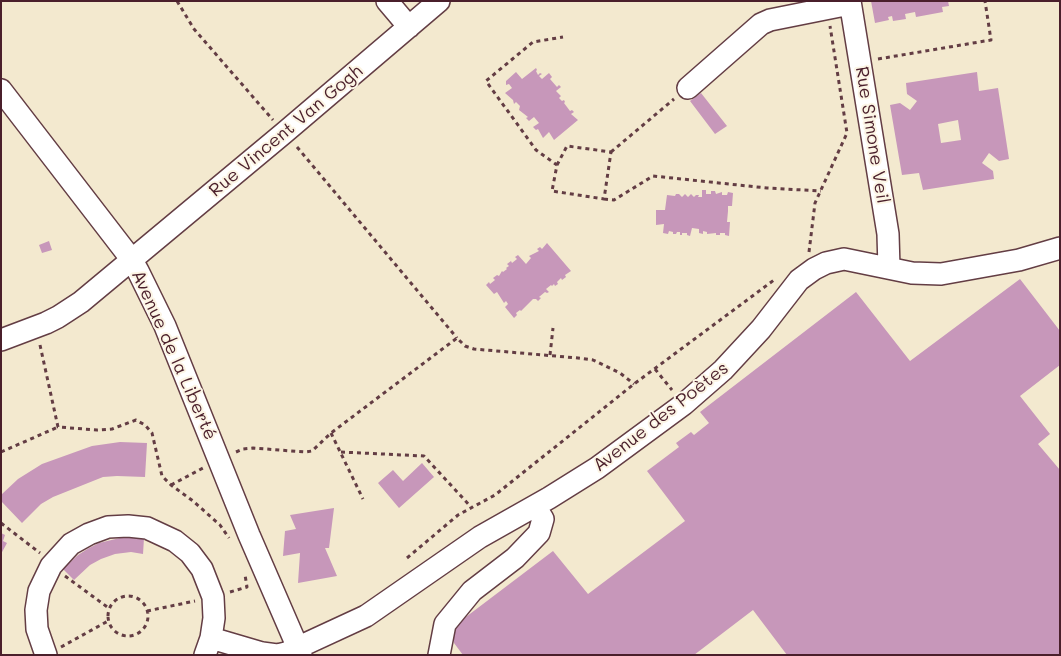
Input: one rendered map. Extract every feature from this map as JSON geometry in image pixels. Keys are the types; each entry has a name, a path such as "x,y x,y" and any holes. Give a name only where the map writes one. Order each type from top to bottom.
{"street":[{"path":"387,1 409,28"},
{"name":"Rue Vincent Van Gogh","path":"132,260 439,1"},
{"path":"688,88 761,24 770,20 850,2"},
{"name":"Rue Simone Veil","path":"850,2 888,234 889,268"},
{"name":"Avenue de la Liberté","path":"1,90 132,260 157,308 249,535 300,651"},
{"name":"Avenue des Poètes","path":"278,655 300,651 361,619 480,537 597,468 684,404 730,363 761,330 794,286 806,275 826,263 852,260 921,274 941,274 1019,260 1060,259"},
{"path":"1,340 58,317 132,260"},
{"path":"439,655 445,624 472,591 515,558 539,534 543,519 535,506"},
{"path":"51,652 37,629 36,610 39,591 51,566 71,544 98,530 128,526 147,528 166,536 190,553 207,578 213,597 214,618 208,647 278,655"}],"path":[{"path":"177,1 194,29 457,338 466,346 474,350 593,360 620,373 634,384"},
{"path":"877,59 991,40 985,1"},
{"path":"806,275 813,210 847,133 827,8"},
{"path":"557,165 536,150 486,81 533,42 563,37"},
{"path":"604,199 611,152 688,88"},
{"path":"611,152 567,146 557,165 552,191 614,200 653,176 766,188 821,191"},
{"path":"407,558 445,526 495,495 634,384 778,277"},
{"path":"36,327 58,428"},
{"path":"550,355 553,328"},
{"path":"170,485 243,449 312,451 331,433 457,338"},
{"path":"655,369 684,404"},
{"path":"1,452 58,428 112,429 136,420 146,425 152,433 162,476 170,485 193,501 220,525 231,542"},
{"path":"331,433 363,499"},
{"path":"341,452 424,456 472,508"},
{"path":"1,523 38,550 51,566 110,608"},
{"path":"147,610 213,597 247,587 244,571"},
{"path":"126,596 139,600 147,610 146,624 136,634 123,636 116,633 108,621 110,608 114,603 126,596"},
{"path":"51,652 108,621"}],"building":[{"path":"871,1 948,1 949,6 942,7 943,12 916,17 915,12 905,14 906,19 893,21 892,16 888,17 889,20 875,23"},
{"path":"536,68 538,75 542,74 539,76 542,79 549,73 552,77 550,79 557,87 559,85 561,87 556,91 561,96 559,98 562,101 564,100 570,111 574,112 571,114 578,120 554,140 549,132 543,138 538,129 536,130 533,127 539,123 534,117 529,121 526,118 528,117 519,110 520,106 516,102 514,104 513,100 505,93 512,88 509,84 506,85 506,81 516,72 522,79"},
{"path":"977,72 979,91 998,88 1009,159 999,161 989,153 982,163 993,171 994,179 923,190 919,173 902,175 890,105 900,103 910,110 917,101 907,94 906,83","holes":["958,120 961,140 941,143 938,124"]},
{"path":"701,93 727,126 715,134 690,101"},
{"path":"702,190 706,190 706,194 711,194 711,191 715,191 716,194 722,192 722,195 727,195 728,192 733,193 732,206 728,206 727,222 730,222 729,236 725,235 725,233 720,233 720,235 716,235 716,233 707,234 707,232 703,231 703,234 699,233 699,229 692,228 690,236 687,233 680,235 680,232 676,234 669,231 668,234 663,233 664,224 656,225 656,210 665,210 667,195 675,196 679,194 682,197 685,194 688,197 691,194 694,197 699,195 698,197 702,197"},
{"path":"49,241 52,250 42,253 39,245"},
{"path":"547,243 571,271 565,275 566,277 562,280 561,278 557,282 558,284 555,286 554,284 551,285 546,289 549,292 545,292 539,297 541,298 538,301 533,299 521,311 516,313 517,315 514,318 505,307 508,304 506,301 504,303 497,292 494,294 486,285 489,282 490,284 495,280 493,278 497,275 499,276 502,271 507,269 509,266 507,264 517,259 515,257 518,255 526,264 531,258 529,256 539,251 537,249 540,247 542,249"},
{"path":"1020,279 1060,331 1060,365 1020,396 1050,434 1038,444 1060,470 1060,655 787,655 753,610 694,655 463,655 454,643 454,626 553,551 588,594 685,521 647,471 679,447 676,443 691,432 694,435 709,423 700,412 856,292 910,361"},
{"path":"120,442 147,443 145,477 103,477 53,497 41,504 22,523 1,501 1,495 18,479 42,464 92,446"},
{"path":"422,463 434,477 399,508 378,483 393,470 403,481"},
{"path":"334,508 329,548 325,548 337,576 298,583 300,553 283,556 285,531 296,529 290,515"},
{"path":"1,533 5,535 3,541 7,543 1,554"},
{"path":"124,537 144,538 143,554 131,552 115,554 101,559 90,565 74,580 63,569 89,548 99,543"}]}
